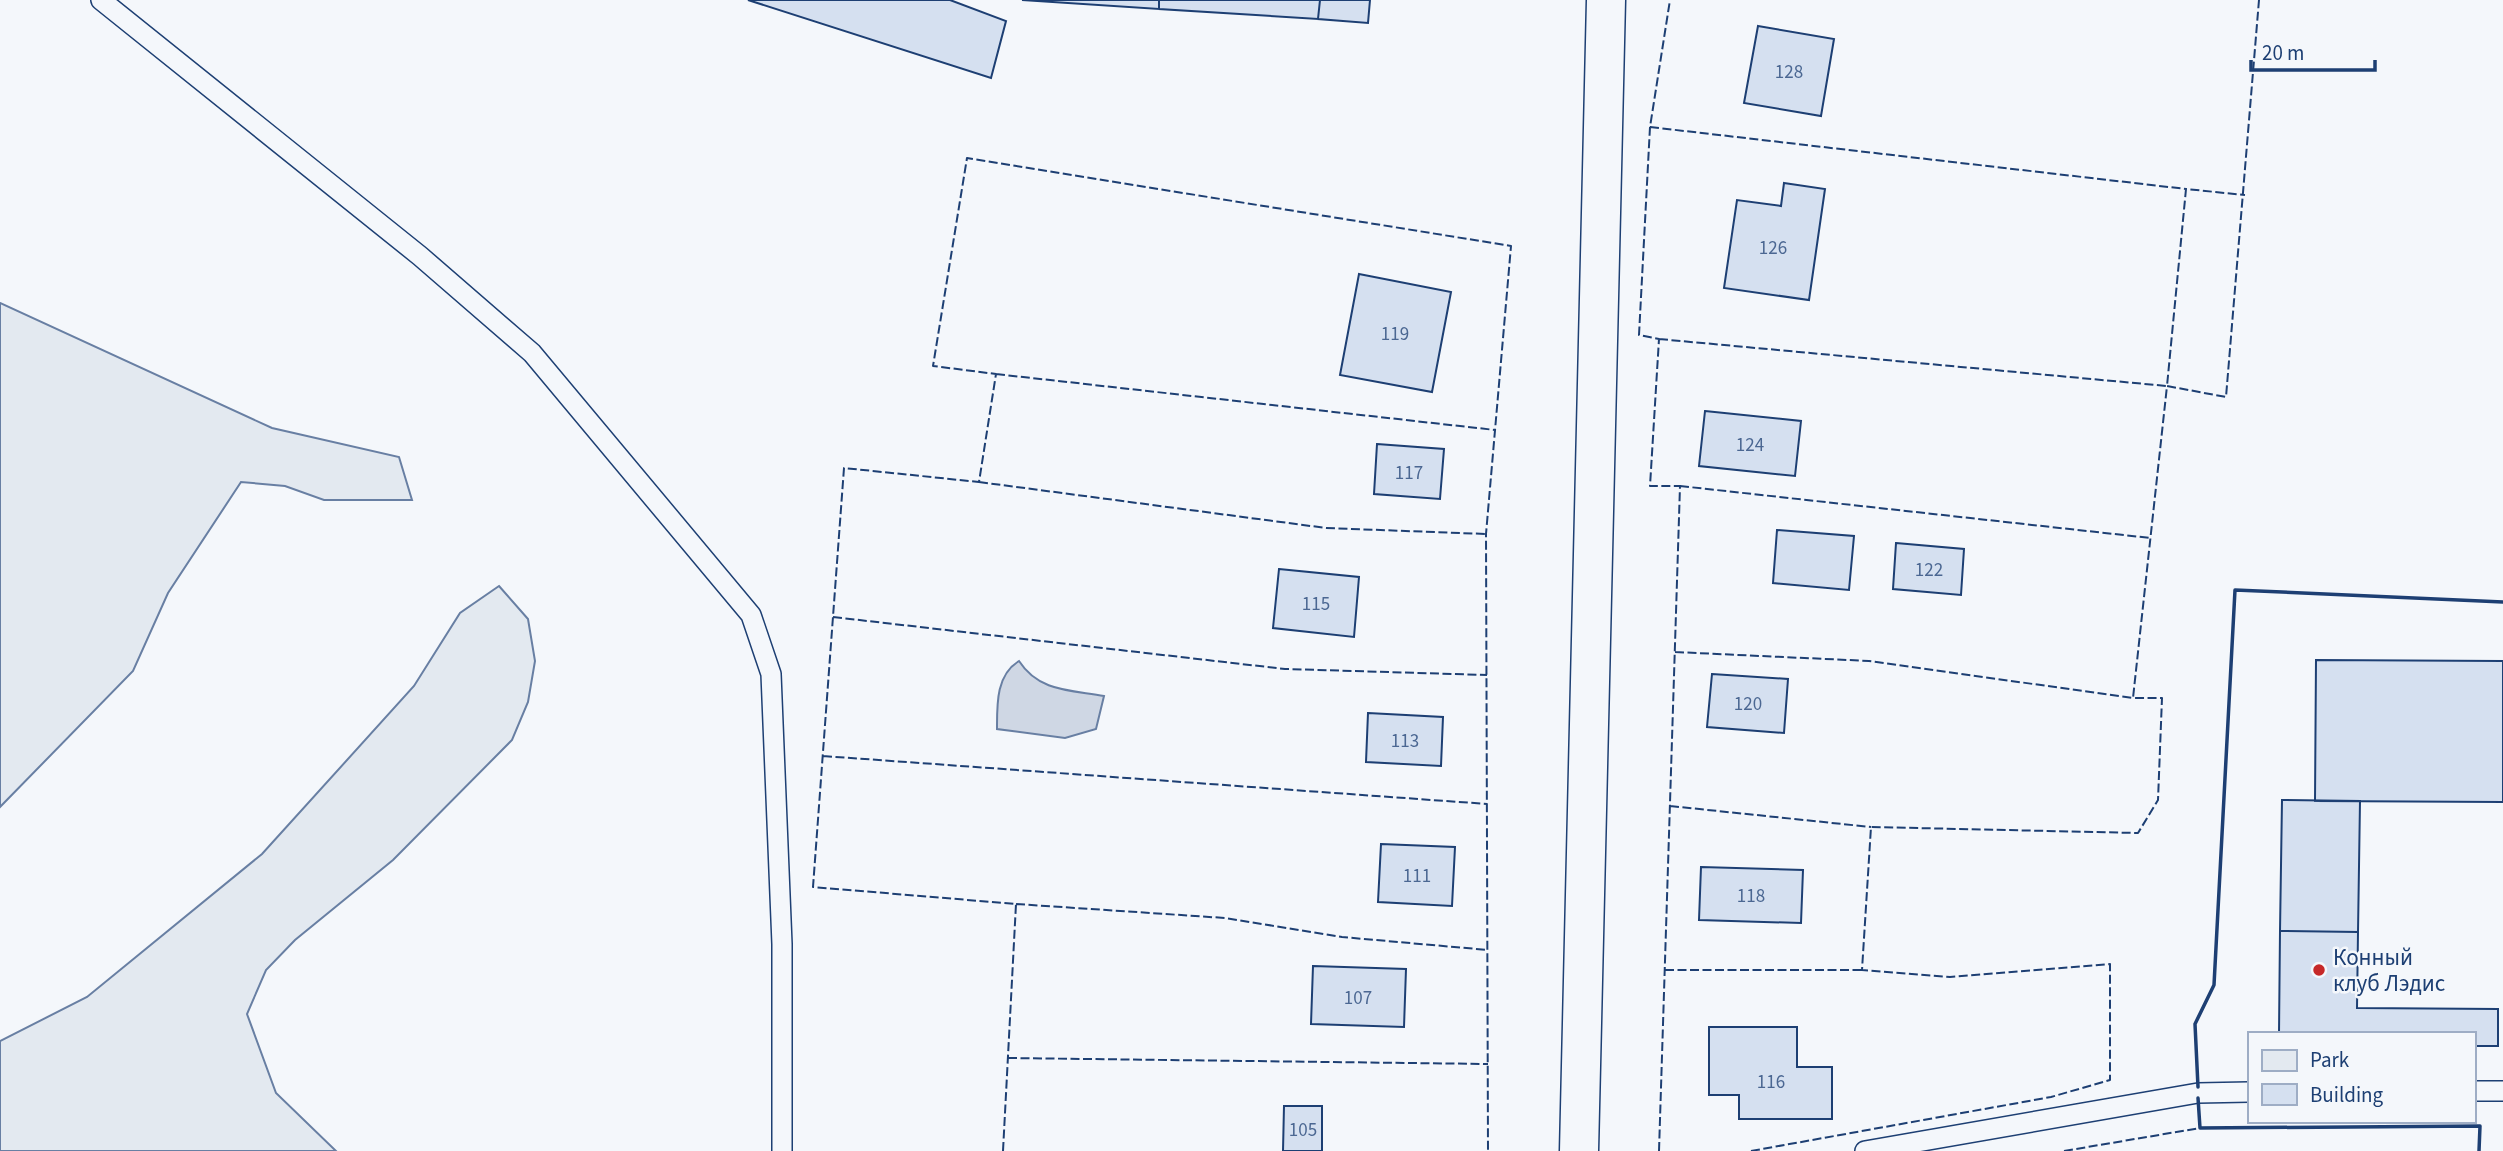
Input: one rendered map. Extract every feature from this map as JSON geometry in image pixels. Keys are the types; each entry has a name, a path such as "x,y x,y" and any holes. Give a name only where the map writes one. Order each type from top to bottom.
{"highway":[{"path":"1578,1151 1606,0"}],"lane":[{"path":"101,0 420,256 532,354 751,615 771,674 782,944 782,1151"},
{"path":"2475,1091 2503,1091"},
{"path":"1865,1151 2198,1093 2248,1092"}],"green space":[{"path":"0,303 272,428 399,457 412,500 324,500 285,486 241,482 168,593 133,671 0,807"},
{"path":"499,586 528,619 535,661 528,702 512,740 393,860 295,940 266,970 247,1014 276,1093 336,1151 0,1151 0,1041 87,997 262,854 414,686 460,613"}],"shaded area":[{"path":"1019,661 1036,679 1046,684 1104,696 1096,729 1065,738 997,729 999,691 1006,674"}],"building":[{"path":"748,0 950,0 1006,21 991,78"},
{"path":"1022,0 1159,0 1159,9"},
{"path":"1159,0 1320,0 1318,19 1159,9"},
{"path":"1320,0 1370,0 1368,23 1318,19"},
{"path":"1758,26 1834,39 1821,116 1744,103"},
{"path":"1784,183 1825,189 1809,300 1724,288 1737,200 1781,206"},
{"path":"1359,274 1451,292 1432,392 1340,375"},
{"path":"1705,411 1801,421 1795,476 1699,466"},
{"path":"1377,444 1444,449 1440,499 1374,494"},
{"path":"1777,530 1854,536 1849,590 1773,583"},
{"path":"1896,543 1964,549 1961,595 1893,589"},
{"path":"1279,569 1359,577 1354,637 1273,628"},
{"path":"2316,660 2503,661 2503,802 2315,801"},
{"path":"1712,674 1788,679 1784,733 1707,727"},
{"path":"1368,713 1443,717 1441,766 1366,762"},
{"path":"2282,800 2360,801 2358,932 2280,931"},
{"path":"1381,844 1455,847 1452,906 1378,902"},
{"path":"1701,867 1803,870 1801,923 1699,920"},
{"name":"Конный клуб Лэдис","path":"2280,931 2358,932 2357,1008 2498,1009 2498,1046 2475,1046 2475,1032 2279,1032"},
{"path":"1313,966 1406,969 1404,1027 1311,1024"},
{"path":"1709,1027 1797,1027 1797,1067 1832,1067 1832,1119 1739,1119 1739,1095 1709,1095"},
{"path":"1284,1106 1322,1106 1322,1151 1283,1151"}],"fence":[{"path":"1659,1151 1680,486 1650,486 1659,339 1639,335 1650,127 1670,0"},
{"path":"1751,1151 2051,1097 2110,1080 2110,964 1950,977 1862,970 1871,827 2138,833 2158,800 2162,698 2133,698 2167,386 2226,397 2259,0"},
{"path":"1650,127 2186,189"},
{"path":"1003,1151 1016,904 813,887 844,468 979,482 996,374 933,366 967,158 1511,246 1486,534 1488,1151"},
{"path":"1659,339 2167,386 2186,189 2245,195"},
{"path":"996,374 1495,430"},
{"path":"979,482 1326,528 1486,534"},
{"path":"1680,486 2150,538"},
{"path":"833,617 1285,669 1487,675"},
{"path":"1675,652 1869,661 2133,698"},
{"path":"823,756 1487,804"},
{"path":"1670,806 1871,827"},
{"path":"1016,904 1225,918 1342,937 1488,950"},
{"path":"1665,970 1862,970"},
{"path":"1008,1058 1488,1064"},
{"path":"2064,1151 2200,1128"}],"wall":[{"path":"2198,1087 2195,1024 2214,985 2235,590 2503,602"},
{"path":"2198,1098 2200,1128 2480,1126 2479,1151"}],"place":[{"name":"Конный клуб Лэдис","path":"2319,970"}]}
